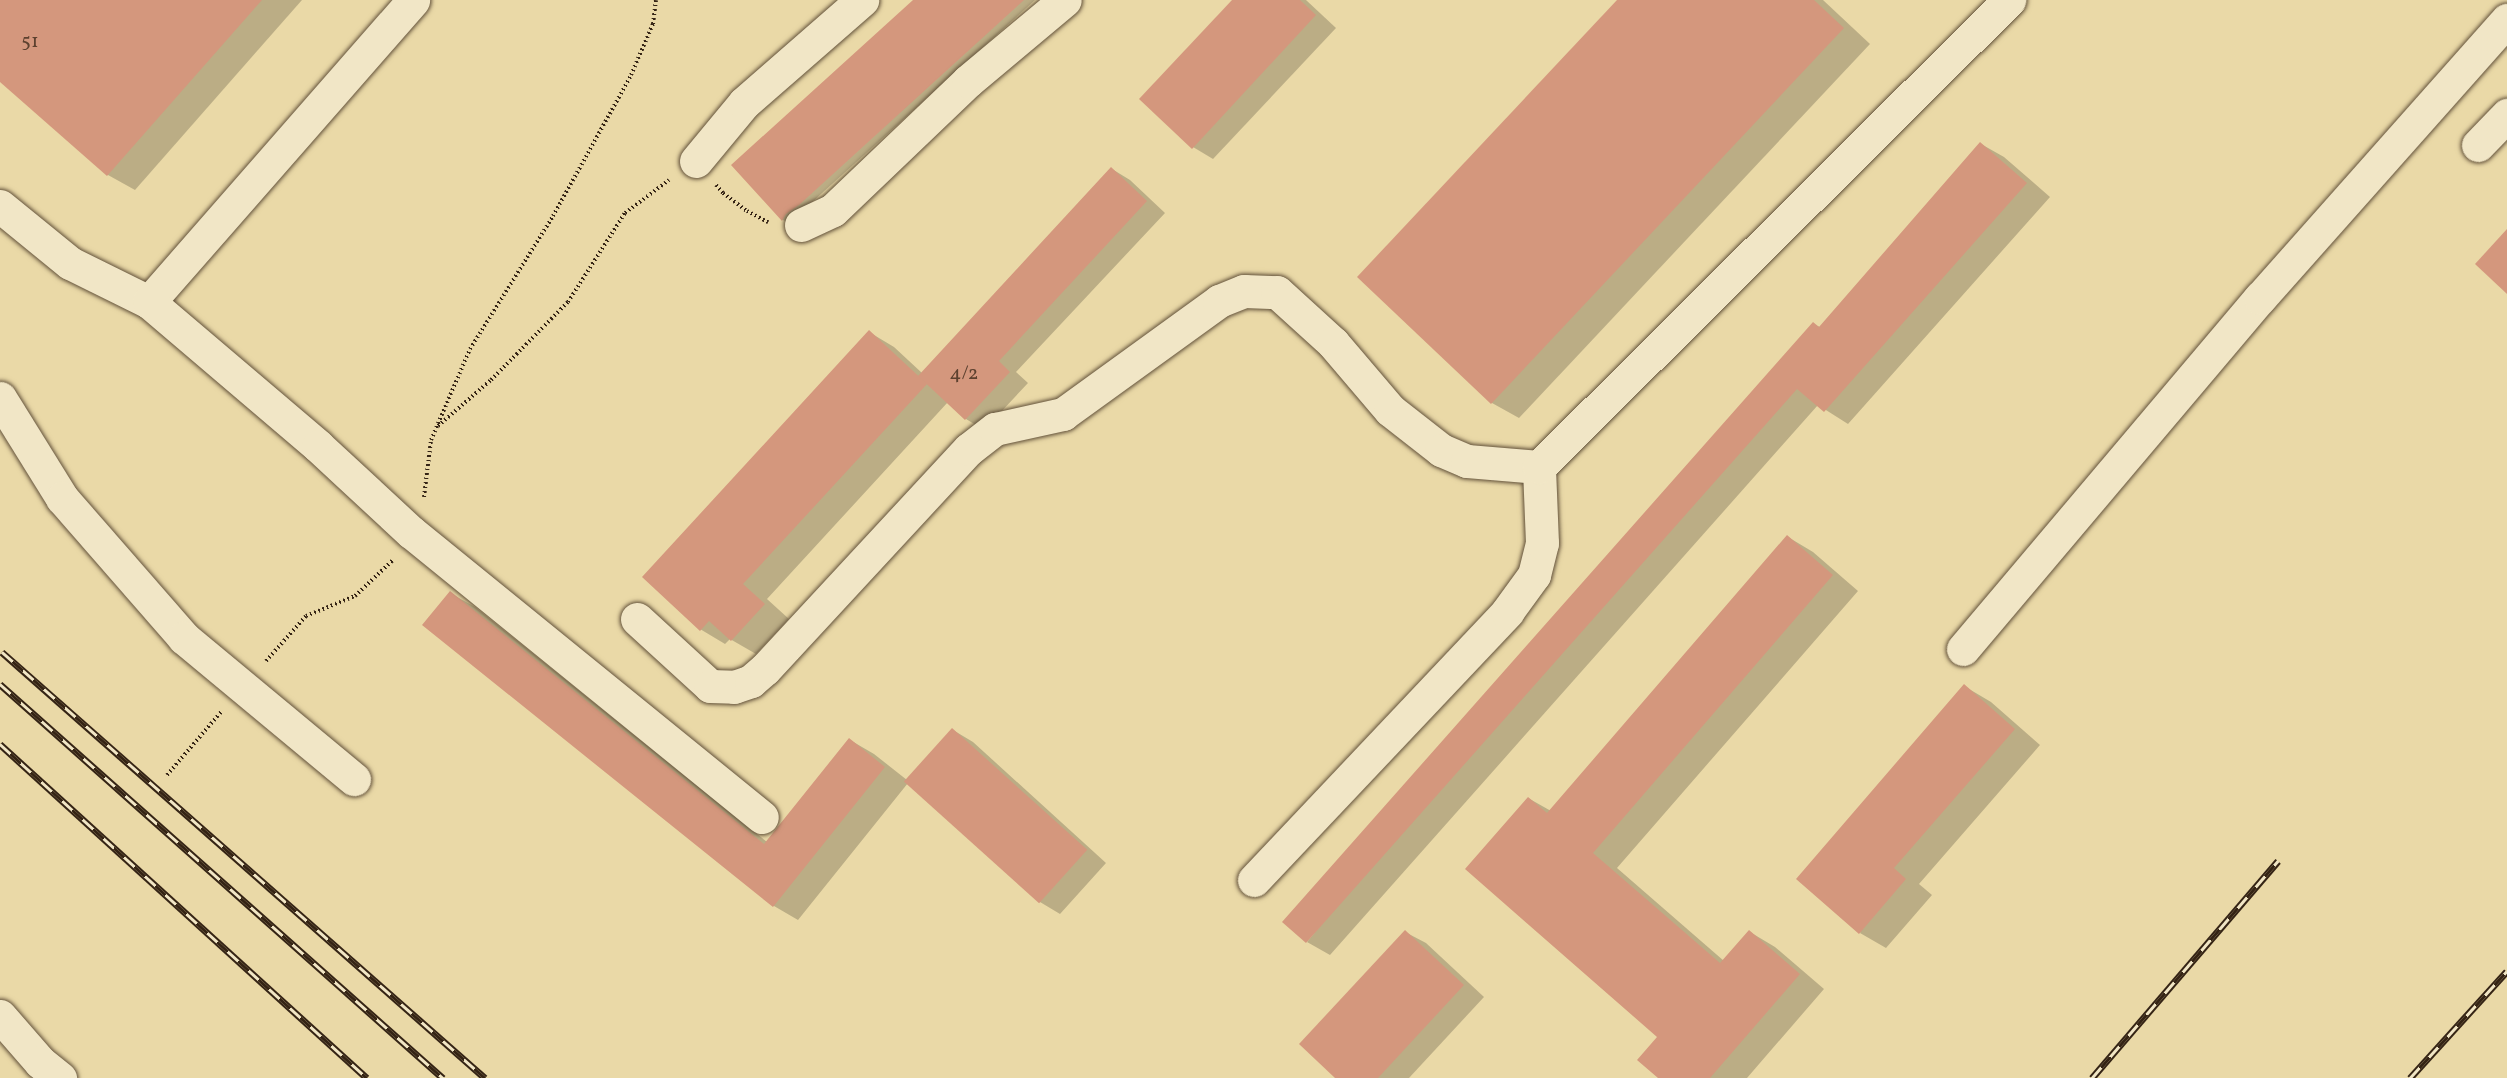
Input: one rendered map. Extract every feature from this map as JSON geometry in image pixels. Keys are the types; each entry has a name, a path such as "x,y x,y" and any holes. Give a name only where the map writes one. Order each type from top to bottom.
{"street":[{"path":"149,302 413,0"},
{"path":"696,161 744,103 862,0"},
{"path":"801,225 833,210 968,81 1065,0"},
{"path":"1254,880 1507,612 1534,575 1542,543 1539,467 2009,0"},
{"path":"1964,649 2260,298 2507,20"},
{"path":"2478,145 2507,115"},
{"path":"0,206 70,263 149,302 318,446 411,532 762,817"},
{"path":"637,619 710,686 734,687 751,681 774,660 969,449 995,429 1064,414 1219,301 1244,291 1277,292 1333,343 1390,410 1441,450 1467,461 1539,467"},
{"path":"0,398 62,498 184,638 354,779"},
{"path":"0,1016 40,1062 60,1078"}],"path":[{"path":"167,775 306,616 356,596 392,563 418,520 428,483 432,440 470,349 553,216 632,75 653,24 656,0"},
{"path":"437,427 491,380 568,302 625,213 696,161 723,193 747,211 778,226 801,225"}],"building":[{"path":"0,0 262,0 107,176 0,82"},
{"path":"913,0 1024,0 799,205 786,214 782,221 731,165"},
{"path":"1232,0 1300,0 1316,15 1192,149 1139,99"},
{"path":"1617,0 1814,0 1844,28 1491,404 1357,277"},
{"path":"1980,142 2027,183 1824,412 1797,389 1306,943 1282,922 1813,322 1819,327"},
{"path":"1111,167 1147,201 999,361 1010,372 965,420 918,376"},
{"path":"2507,229 2507,294 2475,264"},
{"path":"869,330 927,384 743,584 765,604 731,641 709,621 700,631 642,577"},
{"path":"1787,535 1833,575 1593,853 1720,963 1749,930 1800,974 1710,1078 1658,1078 1637,1060 1657,1037 1465,869 1528,797 1547,813"},
{"path":"450,591 764,844 849,738 885,767 773,907 422,625"},
{"path":"1964,684 2015,729 1894,868 1906,879 1859,934 1796,879"},
{"path":"952,728 1087,850 1039,903 904,782"},
{"path":"1405,930 1464,985 1378,1078 1335,1078 1299,1044"}],"railway":[{"path":"2,652 485,1078"},
{"path":"0,684 443,1078"},
{"path":"0,744 367,1078"},
{"path":"2092,1078 2278,861"},
{"path":"2410,1078 2507,971"}]}
